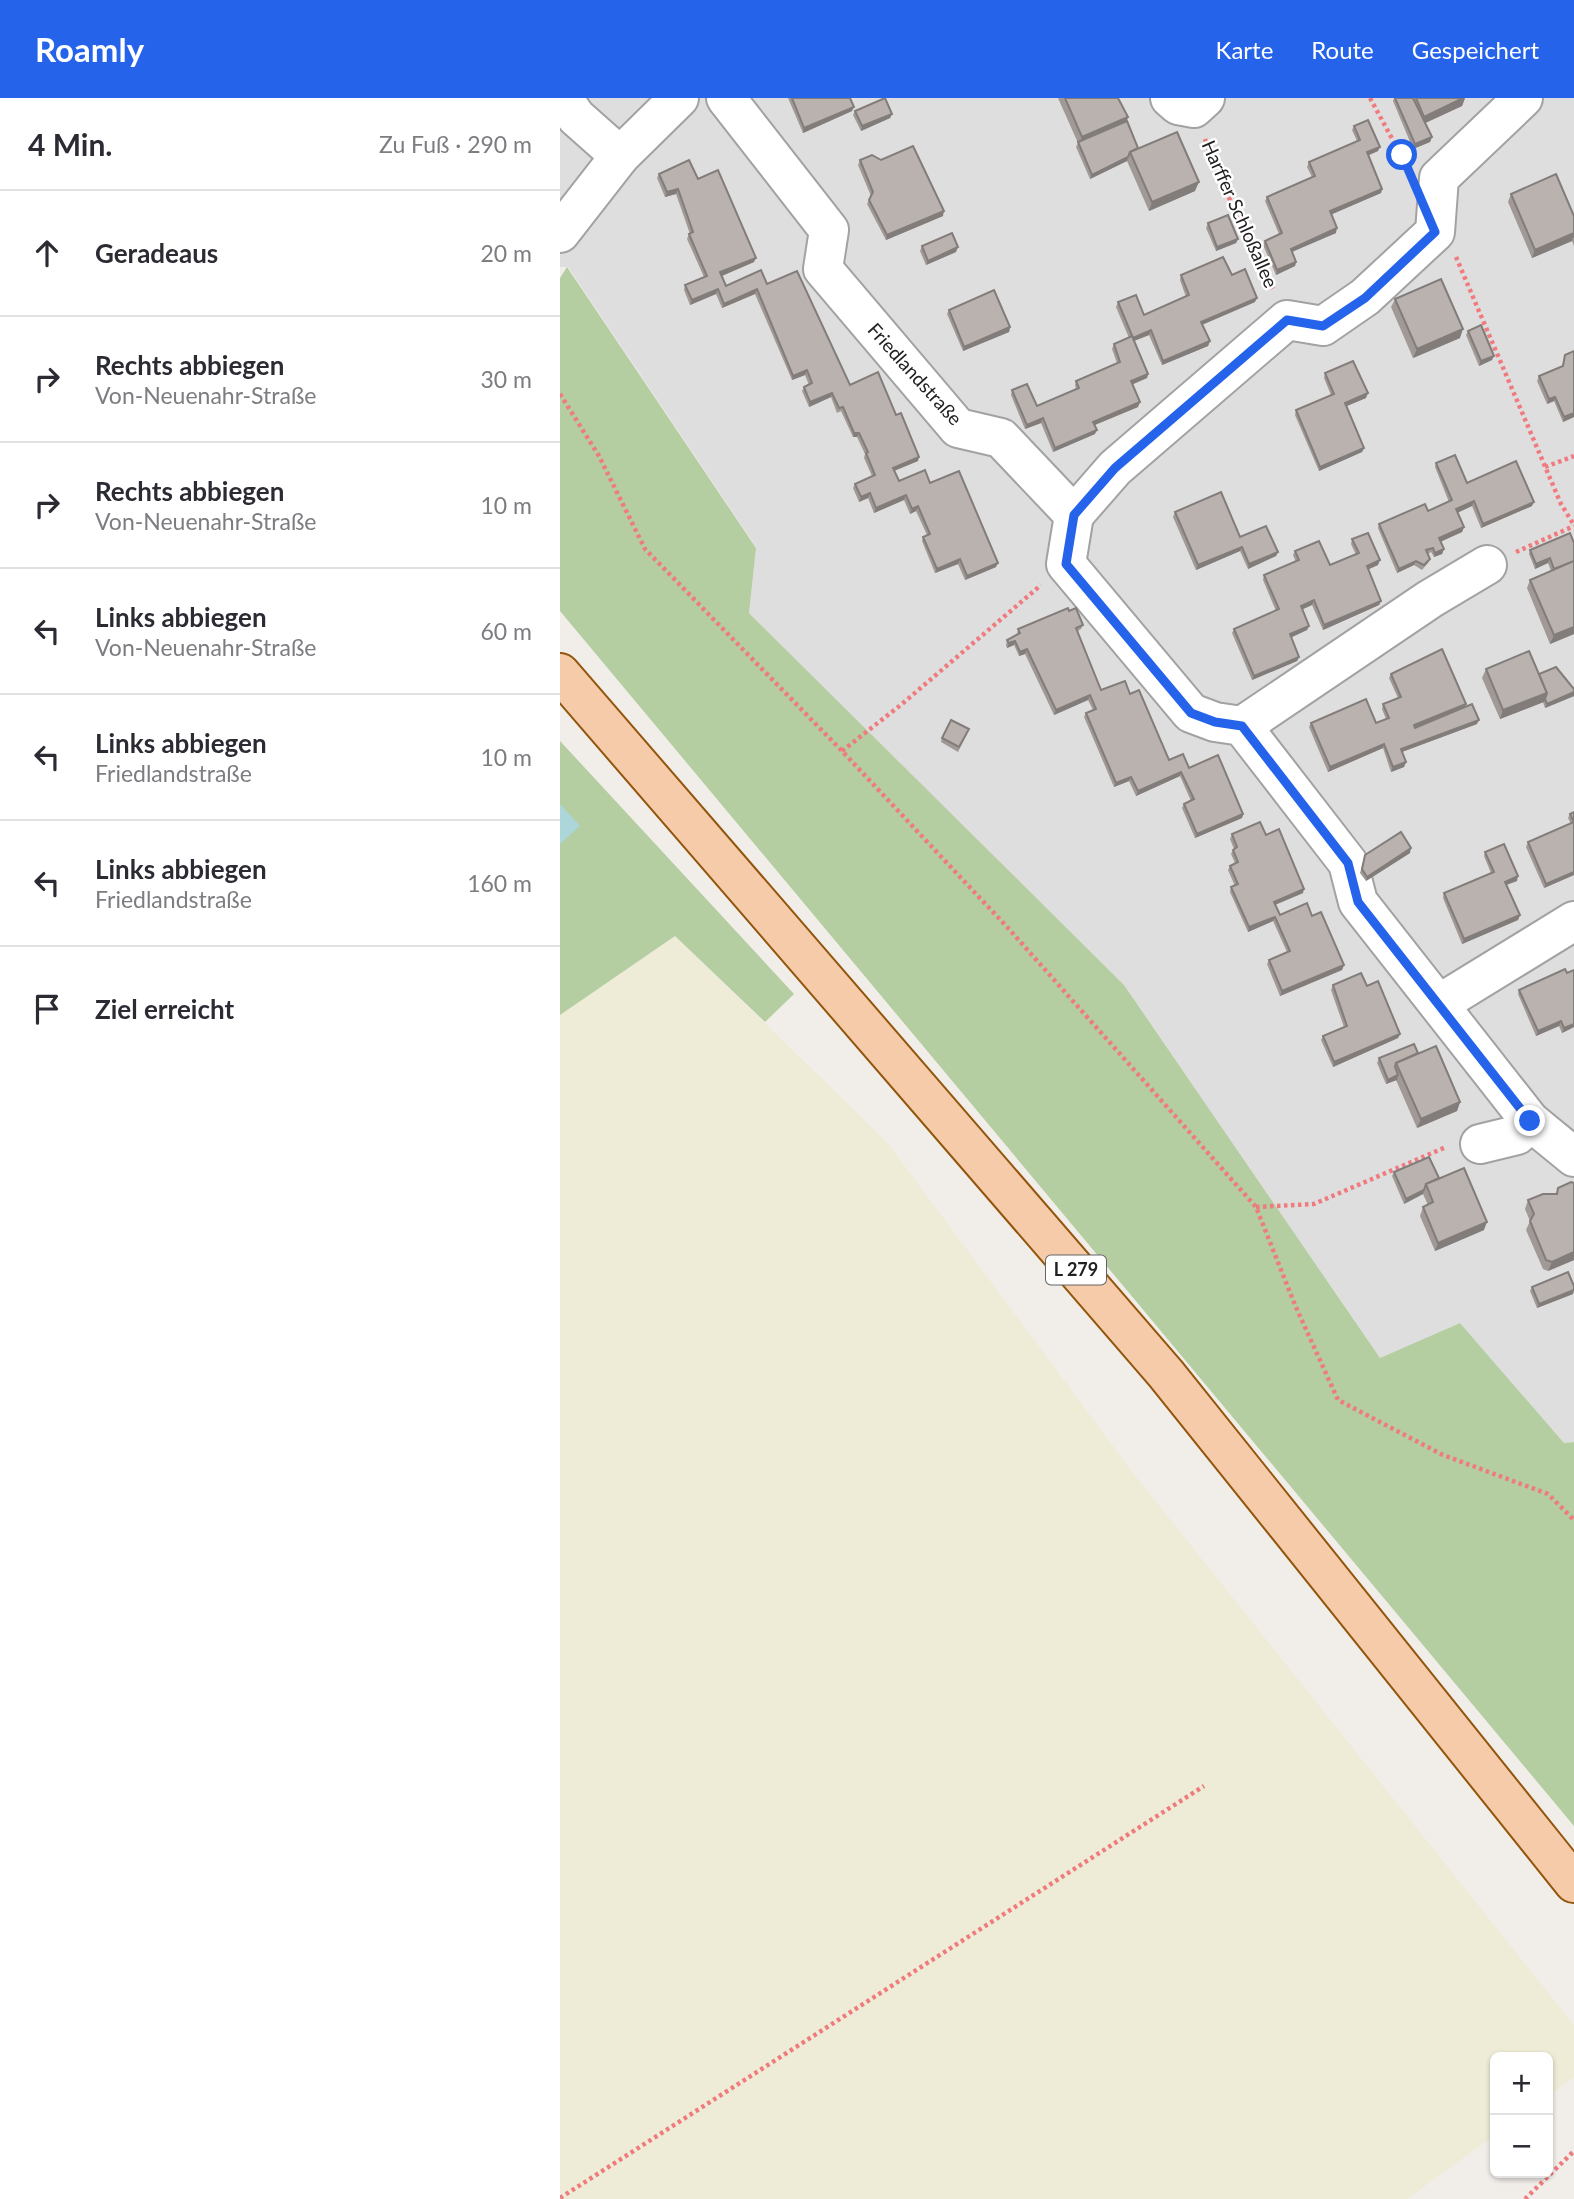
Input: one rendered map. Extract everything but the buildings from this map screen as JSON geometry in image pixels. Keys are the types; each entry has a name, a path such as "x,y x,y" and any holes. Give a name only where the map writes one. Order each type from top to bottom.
{"main road":[{"name":"L 279","path":"560,673 1166,1374 1574,1882"}],"street":[{"path":"563,98 576,117 620,156"},
{"path":"560,233 620,156 679,98"},
{"name":"Friedlandstraße","path":"726,98 829,230 823,269 958,428 1001,438 1074,515"},
{"path":"1487,565 1430,599 1242,726 1215,722 1191,713 1066,564 1074,515 1115,468 1287,320 1323,326 1365,298 1435,232 1439,178 1523,98"},
{"path":"1242,726 1348,863 1358,902 1530,1121 1574,1157"},
{"path":"1439,1004 1574,921"},
{"path":"1480,1144 1517,1135 1530,1121"}],"path":[{"path":"1370,98 1413,181"},
{"name":"Harffer Schloßallee","path":"1190,101 1219,177 1287,320"},
{"path":"1435,232 1452,247 1545,467 1574,525 1487,565"},
{"path":"560,394 598,456 645,549 842,751 1017,938 1256,1208 1295,1305 1339,1400 1443,1455 1548,1494 1574,1520"},
{"path":"1545,467 1574,456"},
{"path":"842,751 902,704 1066,564"},
{"path":"1256,1208 1314,1204 1447,1147 1480,1144"},
{"path":"560,2198 1204,1786"},
{"path":"1525,2199 1574,2151"}],"shaded area":[{"path":"560,98 1574,98 1574,1442 1564,1443 1460,1323 1380,1358 1124,985 749,613 756,547 568,267 560,267"},
{"path":"675,936 886,1141 1130,1469 1574,2025 1574,2077 1553,2092 1553,2052 1490,2052 1490,2139 1407,2199 564,2199 560,2192 560,1015"}],"green space":[{"path":"567,267 756,548 749,613 1124,985 1380,1358 1460,1323 1564,1443 1574,1442 1574,1826 560,611 560,278"},
{"path":"560,741 794,994 765,1022 675,936 560,1015"}],"water":[{"path":"560,804 580,826 560,844"}],"route":[{"path":"1402,155 1435,232 1365,298 1323,326 1287,320 1115,468 1074,515 1066,564 1191,713 1215,722 1242,726 1348,863 1358,902 1530,1121"}]}
